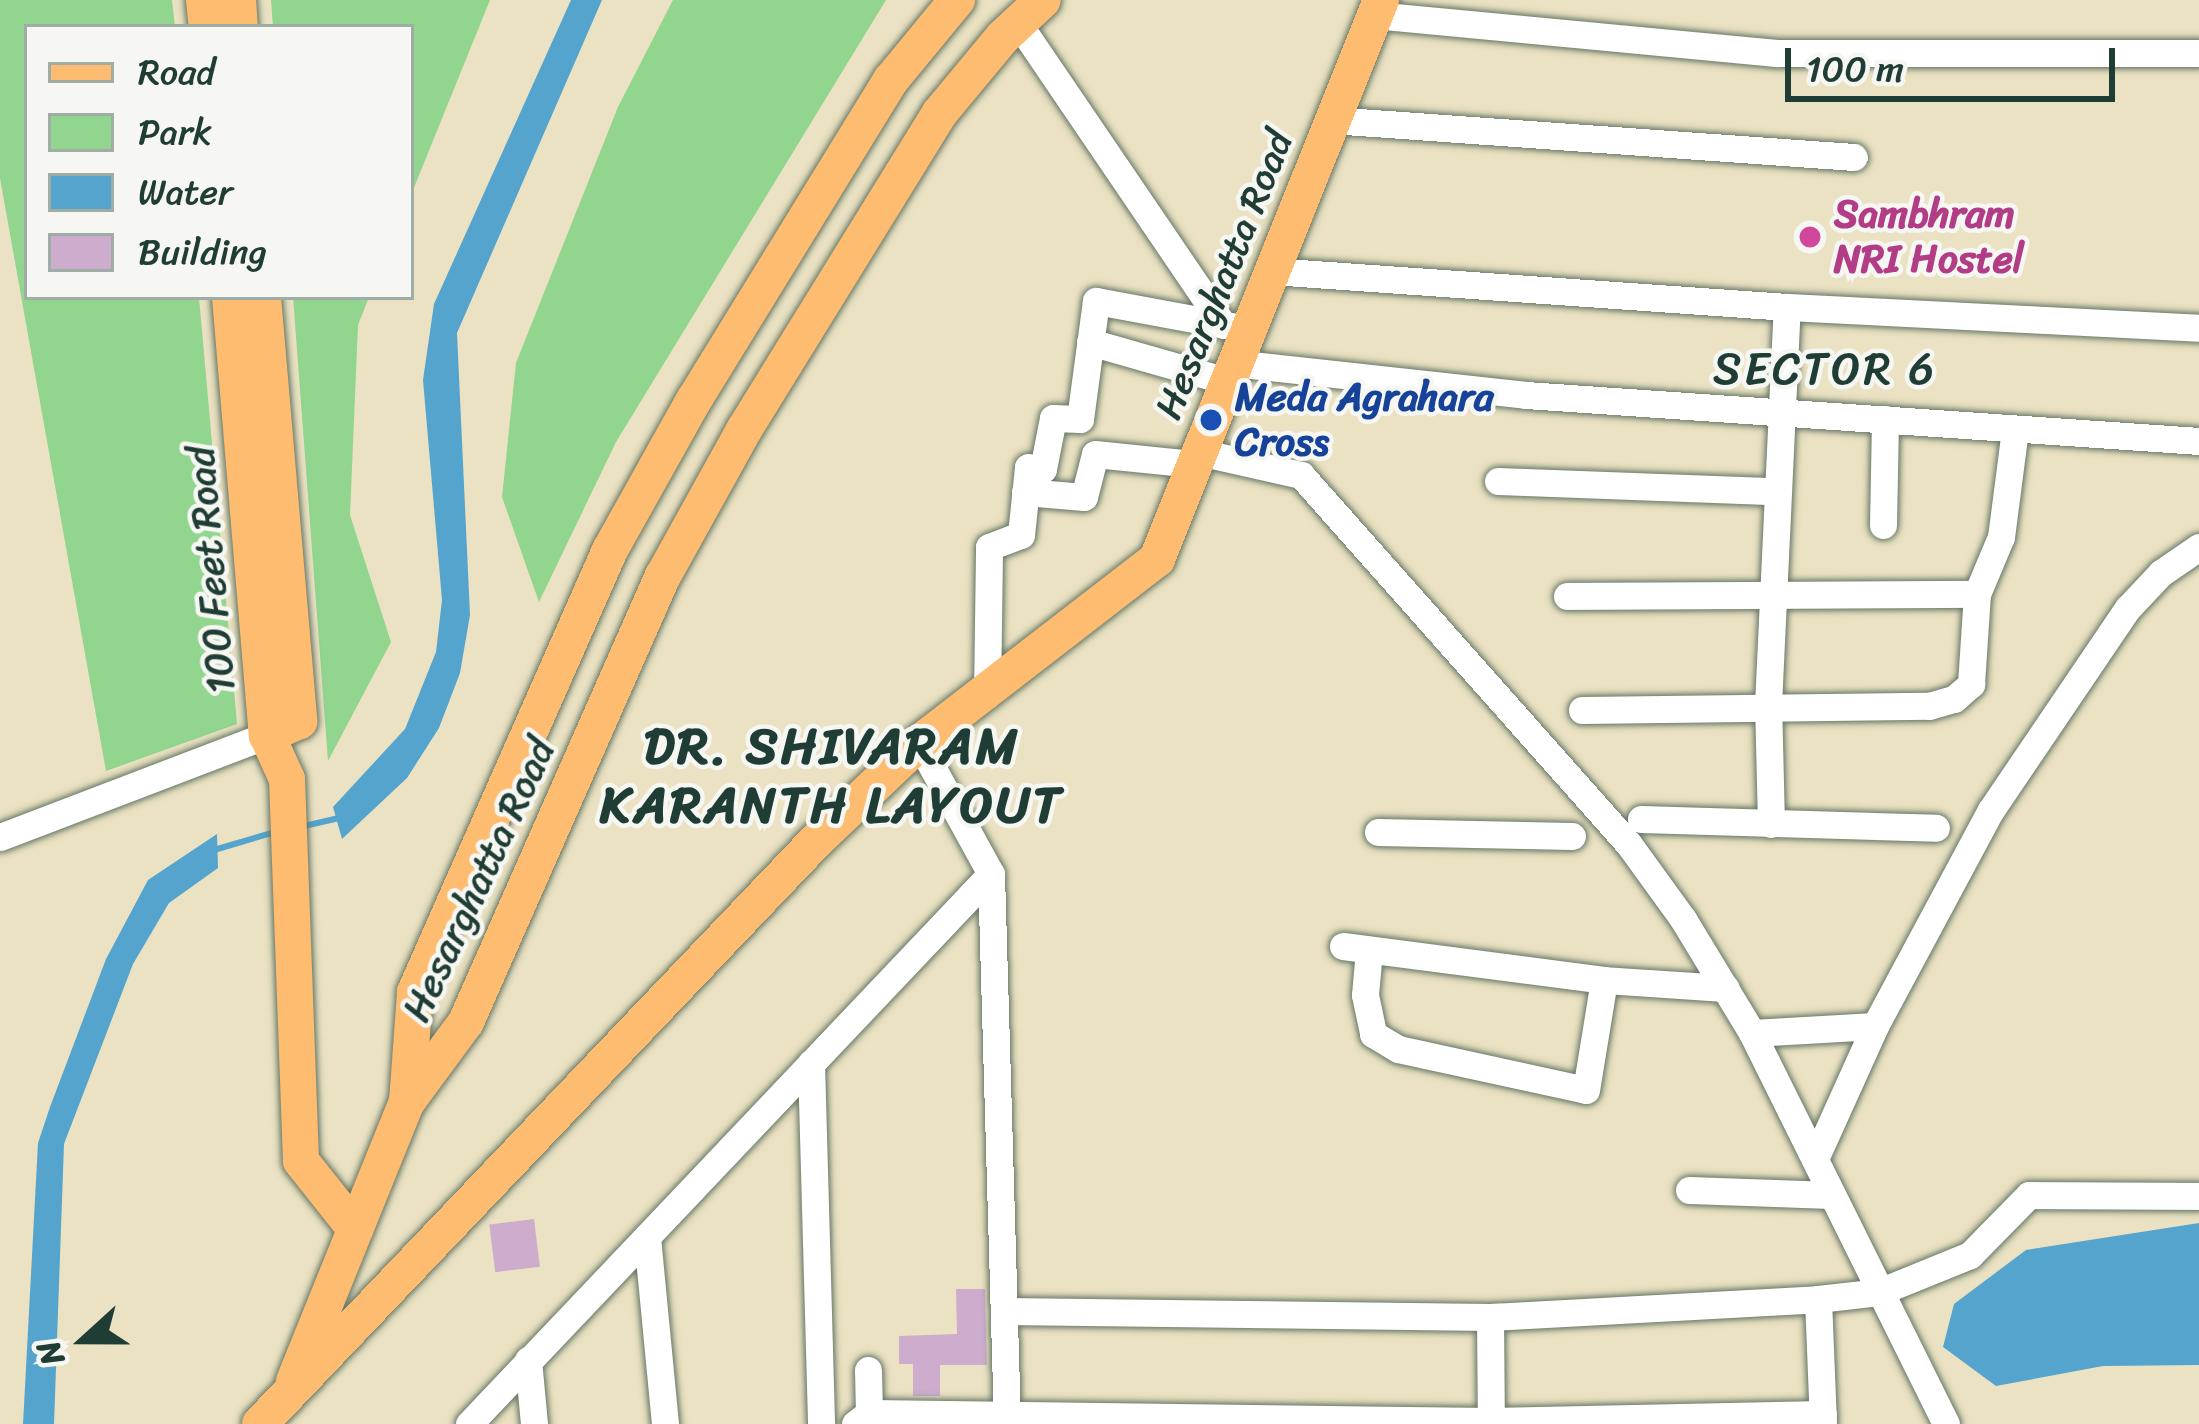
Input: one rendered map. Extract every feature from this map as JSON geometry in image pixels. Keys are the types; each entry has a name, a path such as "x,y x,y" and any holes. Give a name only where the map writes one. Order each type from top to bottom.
{"main road":[{"name":"Hesarghatta Road","path":"407,1102 415,992 610,550 694,400 891,80 957,0"},
{"name":"Hesarghatta Road","path":"273,1411 816,841 919,743 987,695 1156,559 1233,348 1271,271 1378,8"},
{"name":"Hesarghatta Road","path":"407,1102 466,1022 663,576 744,430 939,114 1030,11"},
{"name":"100 Feet Road","path":"230,300 267,735 299,721 263,300"},
{"path":"267,735 287,779 301,1161 355,1229"},
{"path":"273,1411 407,1102"}],"street":[{"path":"1378,8 1776,53 2199,52"},
{"path":"1030,11 1242,364 1421,386 2199,441"},
{"path":"1331,120 1854,157"},
{"path":"1271,271 1787,307 2199,328"},
{"path":"987,695 989,547 1021,535 1028,466 1042,469 1053,418 1080,419 1096,301 1233,348"},
{"path":"1771,824 1768,704 1787,307"},
{"path":"1090,342 1233,348"},
{"path":"1883,525 1885,419"},
{"path":"1582,710 1768,704 1929,706 1954,700 1971,684 1977,594 2001,537 2015,428"},
{"path":"1025,492 1084,496 1095,454 1196,458 1301,476 1628,843 1752,1033 1946,1424"},
{"path":"1498,481 1775,491"},
{"path":"1815,1159 1875,1026 1991,810 2128,608 2161,573 2199,547"},
{"path":"1567,596 1977,594"},
{"path":"0,837 267,735"},
{"path":"919,743 991,874 1007,1418"},
{"path":"1641,819 1936,828"},
{"path":"1378,832 1572,836"},
{"path":"469,1424 991,874"},
{"path":"1604,980 1583,1104 1398,1048 1373,1034 1356,948 1604,980 1726,988"},
{"path":"1752,1033 1875,1026"},
{"path":"811,1064 821,1424"},
{"path":"1689,1190 1832,1196"},
{"path":"1005,1311 1490,1317 1818,1300 1879,1292 1970,1255 2029,1195 2199,1196"},
{"path":"647,1237 665,1424"},
{"path":"868,1370 862,1418 1491,1423 1823,1419 1818,1300"},
{"path":"1490,1317 1491,1423"},
{"path":"528,1360 534,1424"}],"green space":[{"path":"0,0 172,0 175,24 24,24 24,300 199,300 237,724 106,771 0,178"},
{"path":"271,0 490,0 414,188 414,24 273,24"},
{"path":"673,0 886,0 616,442 539,602 502,497 516,363 618,107"},
{"path":"293,300 368,300 358,325 350,515 391,642 328,761"}],"water":[{"path":"571,0 602,0 457,333 470,615 460,673 439,728 407,778 342,839 333,807 405,729 436,652 442,600 423,380 434,304"},
{"path":"217,834 218,868 169,903 133,964 64,1144 54,1424 23,1424 38,1143 106,959 148,880"},
{"path":"2199,1223 2199,1365 2103,1366 1996,1386 1943,1347 1954,1304 2026,1250"}],"building":[{"path":"534,1219 540,1267 495,1272 489,1224"},
{"path":"956,1289 985,1289 987,1365 940,1365 940,1396 913,1396 913,1364 899,1364 899,1336 957,1334"}],"waterway":[{"path":"300,827 339,818"},
{"path":"214,850 275,832"}],"place":[{"name":"Sambhram NRI Hostel","path":"1810,237"},
{"name":"Meda Agrahara Cross","path":"1211,420"}],"district":[{"name":"SECTOR 6","path":"1825,370"},
{"name":"DR. SHIVARAM KARANTH LAYOUT","path":"832,776"}]}
